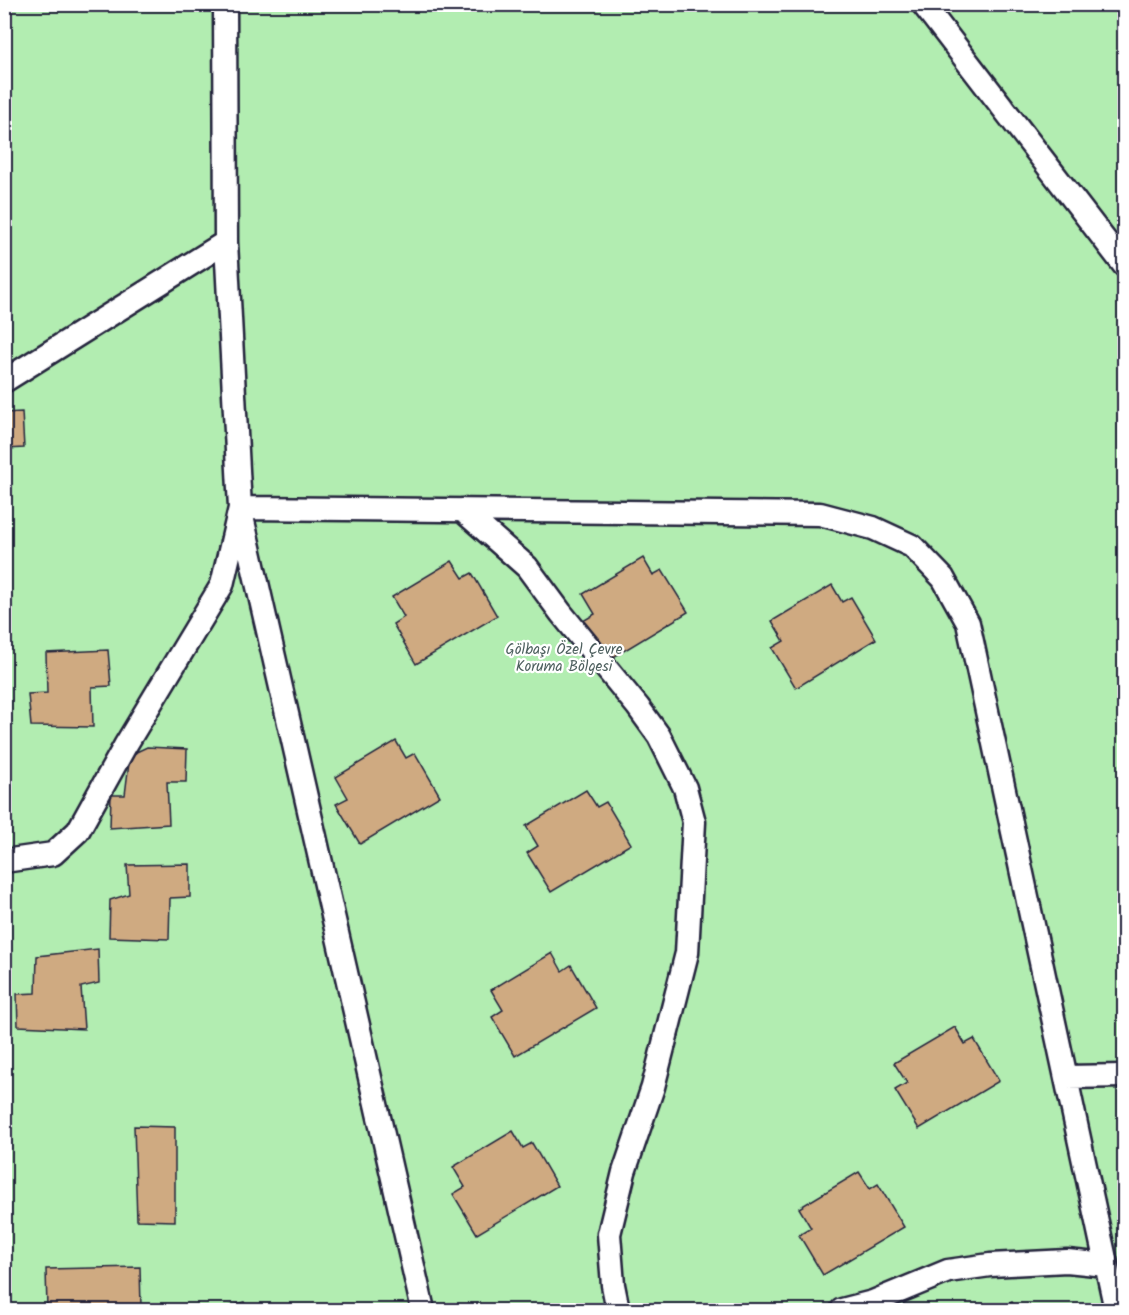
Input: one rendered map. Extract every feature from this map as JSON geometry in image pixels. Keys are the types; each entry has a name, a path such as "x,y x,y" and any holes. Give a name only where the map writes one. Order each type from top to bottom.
{"street":[{"path":"225,4 226,242 240,508 423,1311"},
{"path":"923,4 1125,265"},
{"path":"4,381 226,242"},
{"path":"240,508 820,514 873,528 912,546 943,578 968,623 1116,1311"},
{"path":"4,861 53,854 78,831 125,747 222,585 240,508"},
{"path":"462,510 527,567 561,614 638,707 659,736 685,788 694,822 687,953 653,1087 624,1172 609,1234 613,1286 618,1311"},
{"path":"1066,1077 1125,1076"},
{"path":"842,1311 873,1302 948,1270 990,1265 1067,1261 1106,1265"}],"green space":[{"name":"Gölbaşı Özel Çevre Koruma Bölgesi","path":"5,5 1124,5 1124,1310 5,1310"}],"building":[{"path":"22,412 24,448 6,449 7,489 4,489 4,413"},
{"path":"643,558 653,575 662,570 688,612 607,661 583,621 595,614 583,594"},
{"path":"452,561 463,578 472,573 497,616 416,664 393,624 404,617 392,597"},
{"path":"832,585 842,602 851,597 876,639 796,688 772,648 784,641 772,621"},
{"path":"108,650 111,686 92,687 93,727 31,726 28,694 47,693 46,653"},
{"path":"396,741 406,758 415,753 440,796 360,844 336,804 348,798 336,777"},
{"path":"147,747 187,749 186,782 167,782 169,824 110,828 111,795 125,795 130,755"},
{"path":"586,790 597,807 606,802 631,844 551,892 527,853 538,846 526,826"},
{"path":"190,864 190,897 170,898 169,939 109,937 110,900 129,894 127,865"},
{"path":"98,949 99,983 81,987 84,1029 18,1026 17,994 36,993 37,956"},
{"path":"552,953 562,971 571,965 596,1008 515,1056 492,1017 503,1010 491,990"},
{"path":"955,1027 965,1044 974,1039 999,1081 919,1129 895,1090 907,1083 894,1063"},
{"path":"134,1126 175,1127 175,1221 137,1220"},
{"path":"513,1131 523,1148 532,1143 557,1186 477,1234 453,1194 465,1187 453,1167"},
{"path":"859,1172 870,1189 878,1184 904,1227 823,1275 799,1235 811,1228 799,1208"},
{"path":"140,1267 141,1307 47,1309 46,1269"},
{"path":"245,1302 248,1310 217,1310"},
{"path":"1012,1302 1017,1310 997,1310"}]}
